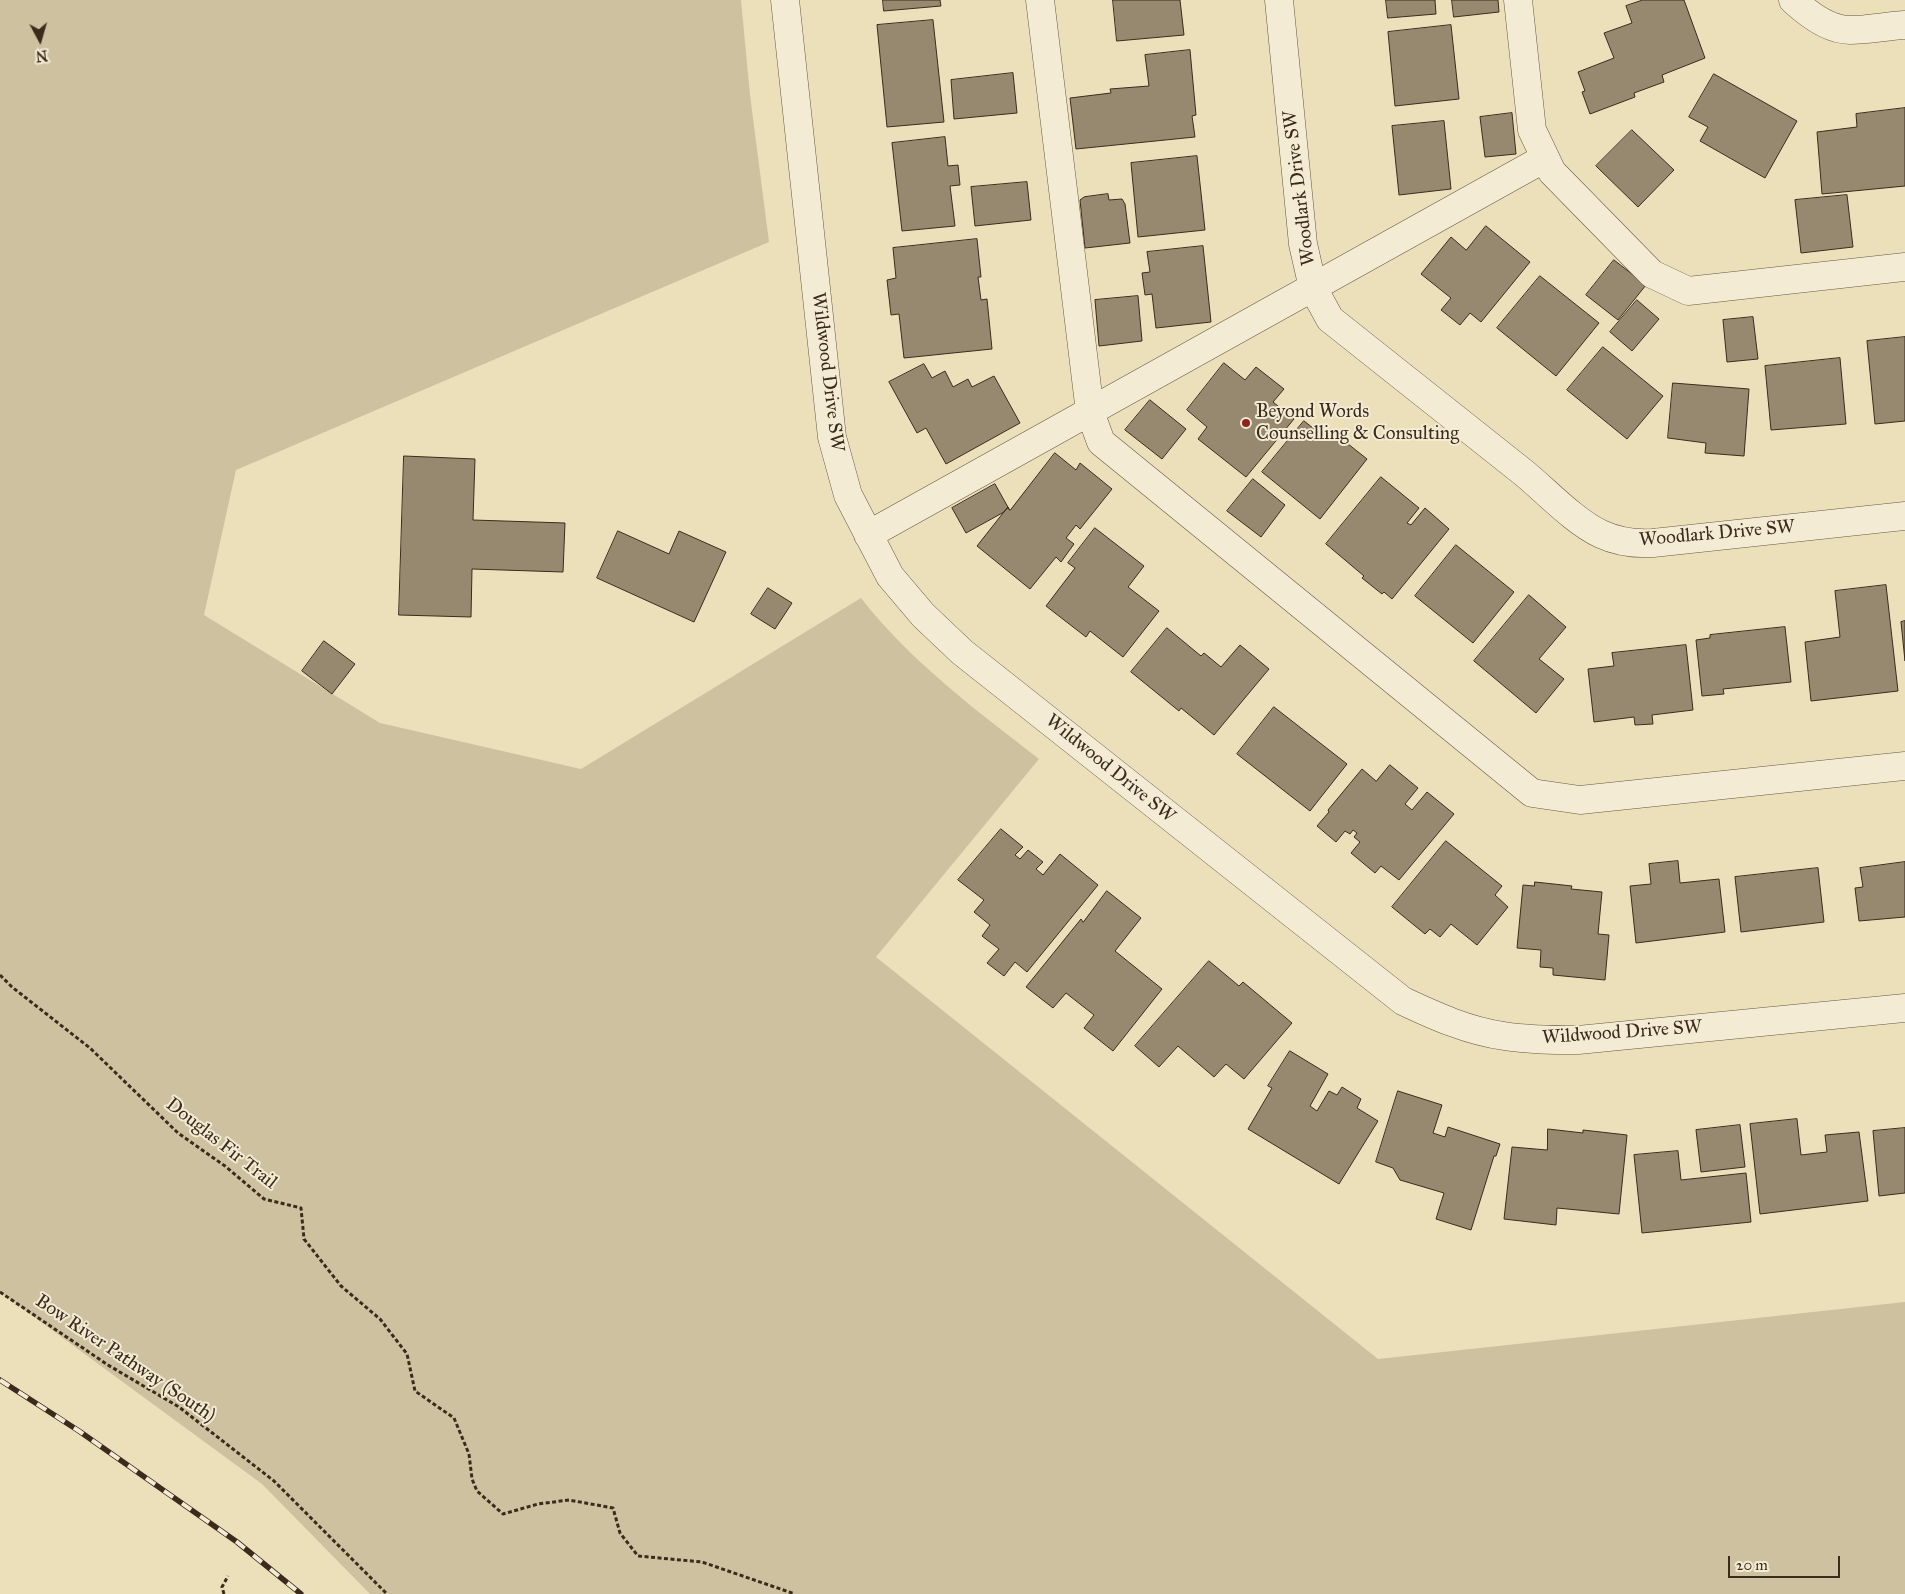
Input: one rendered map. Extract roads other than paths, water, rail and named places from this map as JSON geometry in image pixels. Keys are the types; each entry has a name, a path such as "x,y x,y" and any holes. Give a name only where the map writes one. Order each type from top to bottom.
{"street":[{"name":"Wildwood Drive SW","path":"785,0 832,437 848,495 890,576 923,615 962,652 1403,1001 1434,1016 1468,1028 1504,1036 1541,1040 1578,1040 1905,1008"},
{"path":"1040,0 1090,412 1101,442 1532,793 1580,800 1905,766"},
{"name":"Woodlark Drive SW","path":"1279,0 1303,244 1313,288 1330,319 1548,492 1585,525 1602,534 1639,544 1905,516"},
{"path":"1518,0 1532,130 1545,158 1552,172 1652,274 1688,291 1905,267"},
{"path":"1793,0 1806,12 1826,24 1849,30 1905,25"},
{"path":"868,535 1545,158"}],"railway":[{"path":"0,1380 79,1431 237,1542 301,1594"}],"place":[{"name":"Beyond Words Counselling & Consulting","path":"1246,423"}]}
